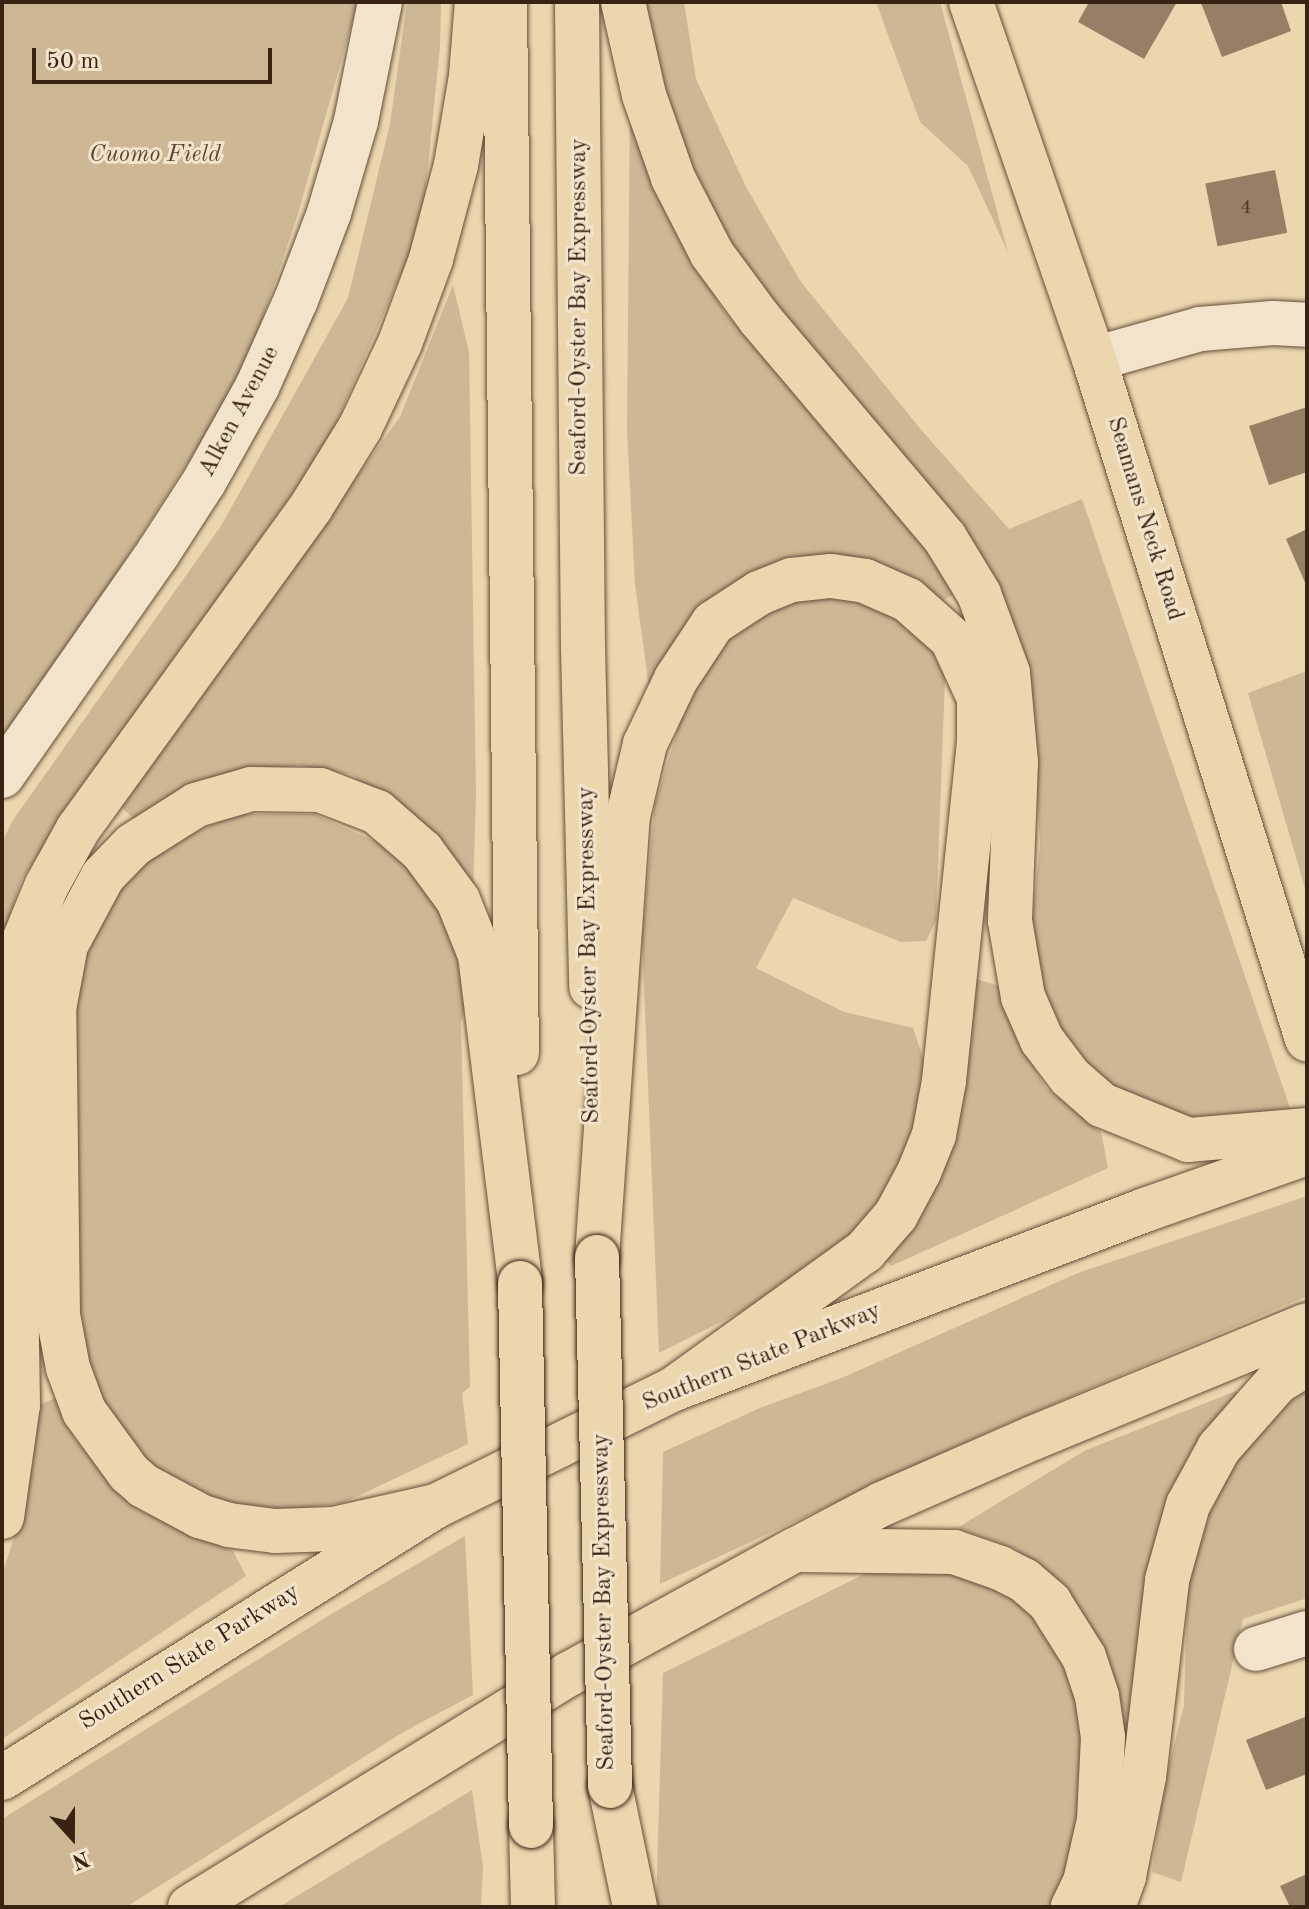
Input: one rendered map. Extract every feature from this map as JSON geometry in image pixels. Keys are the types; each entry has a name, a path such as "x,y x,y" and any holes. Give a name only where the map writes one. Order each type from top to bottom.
{"main road":[{"path":"2,1517 18,1405 12,1043 17,973 25,938 46,887 78,829 311,507 360,428 400,343 431,259 456,165 471,76 477,2"},
{"path":"505,2 520,1283 533,1907"},
{"name":"Seaford-Oyster Bay Expressway","path":"577,2 583,648 610,1786 608,1907"},
{"path":"623,2 644,95 673,178 712,254 760,319 945,538 979,594 1008,673 1016,762 1010,921 1023,997 1042,1040 1070,1077 1102,1105 1188,1140 1307,1130"},
{"name":"Seamans Neck Road","path":"971,2 1094,359 1307,1039"},
{"path":"597,1257 628,816 645,744 676,679 713,623 759,593 792,580 831,576 865,581 908,600 952,639 979,698 979,742 944,1081 934,1135 896,1215 865,1251 674,1389"},
{"path":"436,1506 334,1529 275,1531 229,1525 200,1516 144,1486 129,1473 84,1411 68,1368 58,1315 54,1009 66,945 103,876 133,845 196,805 251,789 320,790 377,812 422,851 458,900 480,955 520,1283"},
{"name":"Southern State Parkway","path":"2,1778 436,1506 674,1389 1145,1210 1307,1153"},
{"path":"190,1907 569,1674 882,1504 1307,1325"},
{"path":"1113,1907 1124,1876 1144,1777 1167,1580 1188,1505 1219,1448 1277,1382 1307,1364"},
{"path":"795,1550 954,1552 1024,1580 1050,1603 1084,1657 1097,1696 1103,1737 1099,1820 1085,1882 1073,1907"},
{"path":"610,1786 635,1907"},
{"path":"213,1907 256,1865"}],"street":[{"name":"Alken Avenue","path":"2,776 158,553 204,482 257,387 296,300 329,213 356,121 380,2"},
{"path":"1094,359 1200,329 1273,323 1307,325"},
{"path":"1256,1649 1307,1633"}],"green space":[{"name":"Cuomo Field","path":"2,2 358,2 297,217 243,377 2,751"},
{"path":"407,2 441,2 440,46 422,226 327,444 22,878 2,939 2,842 13,820 221,526 348,298 390,124"},
{"path":"645,2 684,2 696,79 746,187 801,282 923,432 1009,529 1082,499 1291,1111 1192,1126 1111,1094 1049,1028 1031,935 1040,844 1033,721 1001,592 754,295 661,106"},
{"path":"876,2 940,2 1008,252 968,166 920,122"},
{"path":"630,101 661,196 722,309 940,560 958,592 938,603 790,566 651,703 635,584 627,431"},
{"path":"453,285 469,352 476,795 473,896 415,829 353,775 298,765 202,779 133,818 119,805 400,417"},
{"path":"808,595 880,605 930,645 945,678 936,920 926,941 901,942 793,898 756,968 844,1012 913,1028 927,1069 925,1116 886,1207 819,1273 659,1353 642,938 655,804 691,686 743,622"},
{"path":"1307,671 1307,895 1248,693"},
{"path":"233,814 314,814 386,846 440,902 475,967 461,1023 470,1387 462,1393 468,1444 343,1503 247,1515 163,1481 97,1411 76,1345 69,1013 93,921 151,854"},
{"path":"970,977 1000,986 1024,1052 1046,1088 1101,1132 1108,1168 891,1266 881,1254"},
{"path":"1307,1196 1307,1296 988,1432 660,1584 663,1452 760,1408 844,1377 1078,1273"},
{"path":"1307,1390 1307,1598 1243,1619 1181,1882 1152,1872 1164,1785 1184,1705 1188,1570 1210,1506 1259,1424"},
{"path":"1236,1391 1241,1404 1133,1733 1119,1732 1063,1590 1016,1549 957,1528 1086,1450"},
{"path":"58,1397 75,1440 141,1511 233,1551 246,1576 2,1739 2,1575 17,1528 30,1409"},
{"path":"465,1536 473,1695 405,1731 126,1907 2,1907 2,1819 328,1616"},
{"path":"938,1568 990,1582 1046,1622 1072,1662 1091,1786 1060,1907 656,1907 663,1673 875,1569"},
{"path":"472,1790 483,1867 481,1907 279,1907"}],"building":[{"path":"1089,2 1177,2 1144,59 1078,22"},
{"path":"1281,2 1291,31 1222,57 1201,3"},
{"path":"1275,170 1287,233 1218,246 1205,184"},
{"path":"1307,407 1307,472 1269,485 1249,426"},
{"path":"1307,529 1307,587 1286,539"},
{"path":"1305,1717 1307,1774 1266,1790 1246,1740"},
{"path":"1307,1874 1307,1907 1290,1907 1280,1886"}]}
